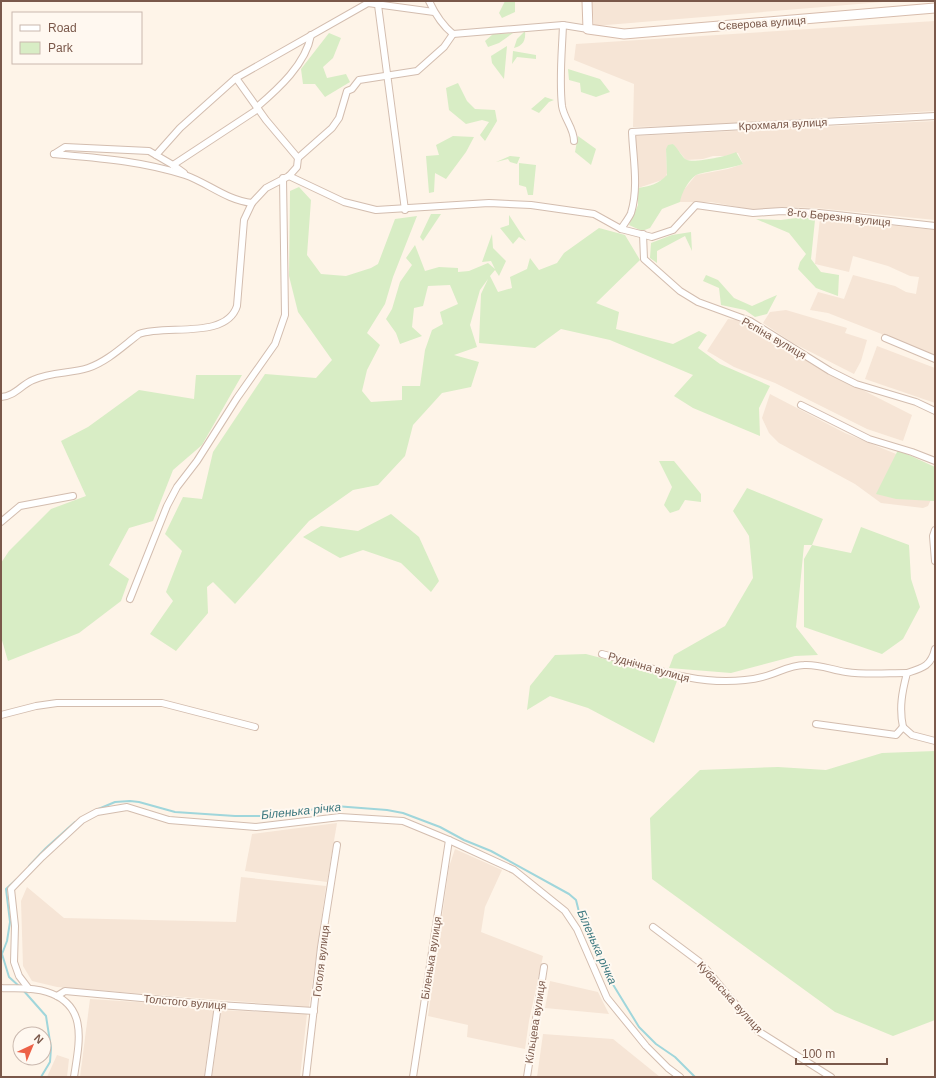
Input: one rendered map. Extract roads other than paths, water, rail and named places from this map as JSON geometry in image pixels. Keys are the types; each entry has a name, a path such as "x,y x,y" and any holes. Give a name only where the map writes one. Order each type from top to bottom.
{"main road":[{"path":"587,1 588,28"},
{"name":"Сєверова вулиця","path":"588,28 624,34 935,8"}],"street":[{"path":"429,1 434,12 452,34"},
{"path":"156,155 180,128 236,78 368,3 434,12"},
{"path":"378,5 389,76 405,210"},
{"path":"452,34 563,25 588,28"},
{"path":"563,25 561,73 562,108 574,134 574,141"},
{"path":"298,158 332,128 339,118 346,91 352,89 358,80 417,71 444,47 452,34"},
{"path":"173,164 258,108 286,82 310,44 311,35"},
{"path":"1,397 12,395 31,381 41,377 56,372 87,368 101,362 139,334 146,331 187,330 207,327 227,321 232,317 237,306 244,220 252,203 266,188 286,177 298,167 298,158 236,78"},
{"name":"Крохмаля вулиця","path":"621,228 631,214 634,198 635,178 632,132 935,116"},
{"path":"187,176 173,164 149,151 122,148 65,147 54,154 156,166 187,176 240,202 252,203"},
{"path":"286,177 344,202 376,210 405,210 489,204 531,205 594,214 621,228 643,234"},
{"path":"130,599 167,506 177,487 198,461 237,398 275,344 285,315 286,177"},
{"name":"8-го Березня вулиця","path":"643,234 652,237 673,230 696,205 753,213 782,211 819,213 935,226"},
{"name":"Рєпіна вулиця","path":"643,234 644,259 680,291 698,302 750,321 830,371 856,384 916,402 935,411"},
{"path":"885,338 935,359"},
{"path":"801,405 869,438 935,461"},
{"path":"1,522 20,506 73,496"},
{"path":"935,530 933,536 935,561"},
{"name":"Руднічна вулиця","path":"602,654 687,678 713,682 745,680 770,675 789,667 804,665 819,665 846,672 870,674 907,673 922,668 930,662 935,649"},
{"path":"907,673 900,714 903,727 912,735 935,741"},
{"path":"1,715 36,706 57,703 162,704 255,727"},
{"path":"816,724 896,735 903,727"},
{"path":"27,989 18,976 14,962 14,926 11,889 42,857 82,820 97,812 127,807 169,820 256,827 340,817 403,821 514,870 565,911 577,929 607,998 646,1046 668,1068 680,1077"},
{"name":"Біленька вулиця","path":"413,1077 449,840"},
{"name":"Гоголя вулиця","path":"306,1077 321,947 337,845"},
{"name":"Кубанська вулиця","path":"653,927 701,963 758,1031 831,1077"},
{"name":"Кільцева вулиця","path":"527,1077 544,968"},
{"path":"1,988 27,989 46,992 57,996 73,1010 77,1016 80,1037 74,1077"},
{"name":"Толстого вулиця","path":"57,996 65,991 218,1005 314,1011"},
{"path":"208,1077 218,1005"}],"waterway":[{"name":"Біленька річка","path":"96,810 115,802 130,801 175,812 235,816 273,816 335,806 387,810 403,813 440,827 464,840 491,851 569,894 576,900 579,912 595,943 609,978 639,1027 656,1044 675,1057 695,1077"},
{"name":"Біленька річка","path":"29,866 46,848 75,822"},
{"name":"Біленька річка","path":"17,879 6,889 10,922 7,941 2,954 9,977 20,987"},
{"name":"Біленька річка","path":"23,990 46,1016 51,1048 50,1062 41,1077"}]}
